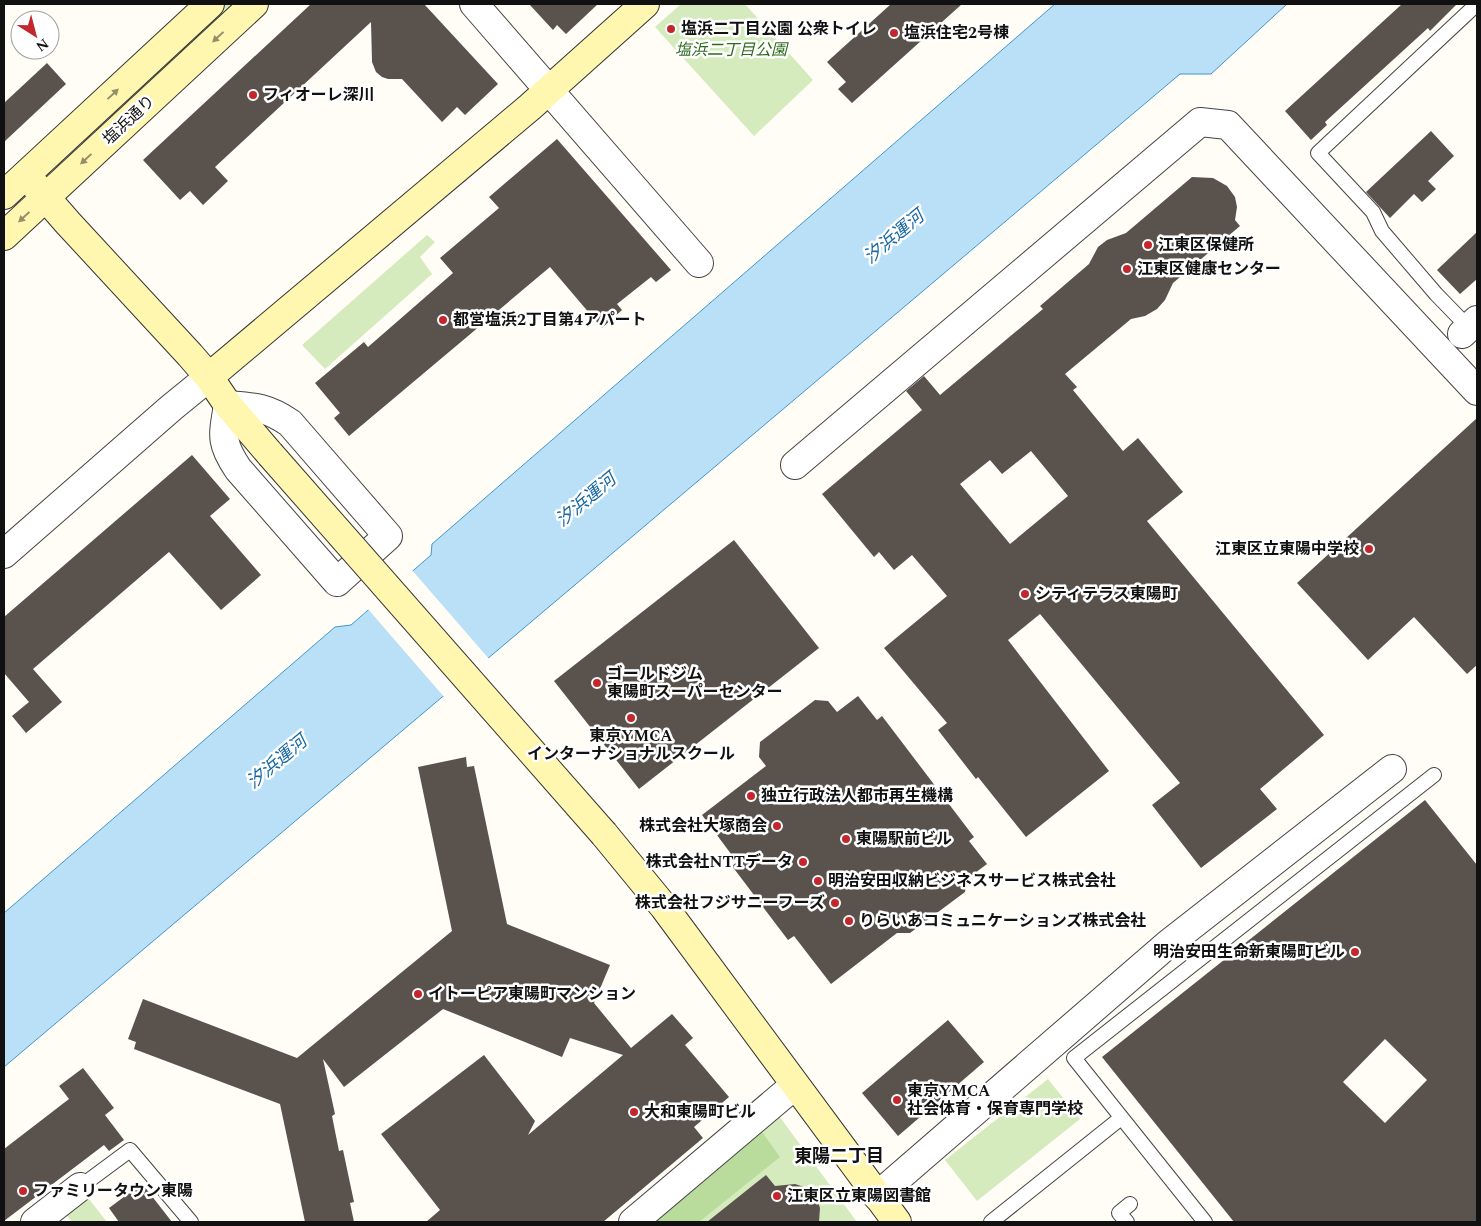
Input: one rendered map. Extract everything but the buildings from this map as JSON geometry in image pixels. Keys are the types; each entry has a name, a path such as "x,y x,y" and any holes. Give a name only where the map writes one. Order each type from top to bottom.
{"street":[{"name":"塩浜通り","path":"4,195 210,4"},
{"name":"塩浜通り","path":"4,236 254,4"},
{"path":"474,4 699,263"},
{"path":"4,554 171,408 549,92 645,4"},
{"path":"795,465 1200,122 1228,125 1477,391"},
{"path":"26,175 209,377 228,405 270,454 604,834 664,907 897,1222"},
{"path":"228,405 257,408 276,413 290,423 388,536 337,582 238,469 228,454 223,436 228,405"},
{"path":"877,1196 1168,944 1392,769"},
{"path":"633,1222 795,1085"},
{"path":"35,1222 80,1187"}],"lane":[{"path":"1470,327 1436,294 1382,231 1373,212 1318,153 1477,4"},
{"path":"1205,1222 1074,1058 1434,775"},
{"path":"991,1222 1122,1118"},
{"path":"80,1187 130,1150 191,1222"},
{"path":"1127,1222 1119,1213 1130,1204"}],"green space":[{"path":"226,4 234,4 85,143 82,139"},
{"name":"塩浜二丁目公園","path":"681,4 745,4 813,80 754,136 655,27"},
{"path":"427,235 435,242 420,257 432,274 325,369 302,345"},
{"path":"1048,1079 1080,1119 977,1201 945,1160"},
{"path":"771,1105 857,1222 633,1222"},
{"path":"757,1125 780,1157 699,1222 644,1222"},
{"path":"74,1180 107,1222 72,1222 65,1213 52,1222 19,1222"}],"water":[{"name":"汐浜運河","path":"1055,4 1287,4 1211,74 1180,74 4,1067 4,913 335,627 351,625 431,555 432,544"}],"pier":[{"path":"411,569 490,660 445,698 367,608"}],"place":[{"name":"塩浜二丁目公園 公衆トイレ","path":"671,29"},
{"name":"塩浜住宅2号棟","path":"894,33"},
{"name":"フィオーレ深川","path":"253,95"},
{"name":"江東区保健所","path":"1148,245"},
{"name":"江東区健康センター","path":"1127,269"},
{"name":"都営塩浜2丁目第4アパート","path":"443,320"},
{"name":"江東区立東陽中学校","path":"1369,549"},
{"name":"シティテラス東陽町","path":"1025,594"},
{"name":"ゴールドジム 東陽町スーパーセンター","path":"597,683"},
{"name":"東京YMCA インターナショナルスクール","path":"631,718"},
{"name":"独立行政法人都市再生機構","path":"751,796"},
{"name":"株式会社大塚商会","path":"777,826"},
{"name":"東陽駅前ビル","path":"846,839"},
{"name":"株式会社NTTデータ","path":"803,862"},
{"name":"明治安田収納ビジネスサービス株式会社","path":"818,881"},
{"name":"株式会社フジサニーフーズ","path":"835,903"},
{"name":"りらいあコミュニケーションズ株式会社","path":"849,921"},
{"name":"明治安田生命新東陽町ビル","path":"1355,952"},
{"name":"イトーピア東陽町マンション","path":"418,994"},
{"name":"東京YMCA 社会体育・保育専門学校","path":"897,1100"},
{"name":"大和東陽町ビル","path":"634,1112"},
{"name":"ファミリータウン東陽","path":"23,1191"},
{"name":"江東区立東陽図書館","path":"777,1196"}],"district":[{"name":"東陽二丁目","path":"839,1156"}]}
